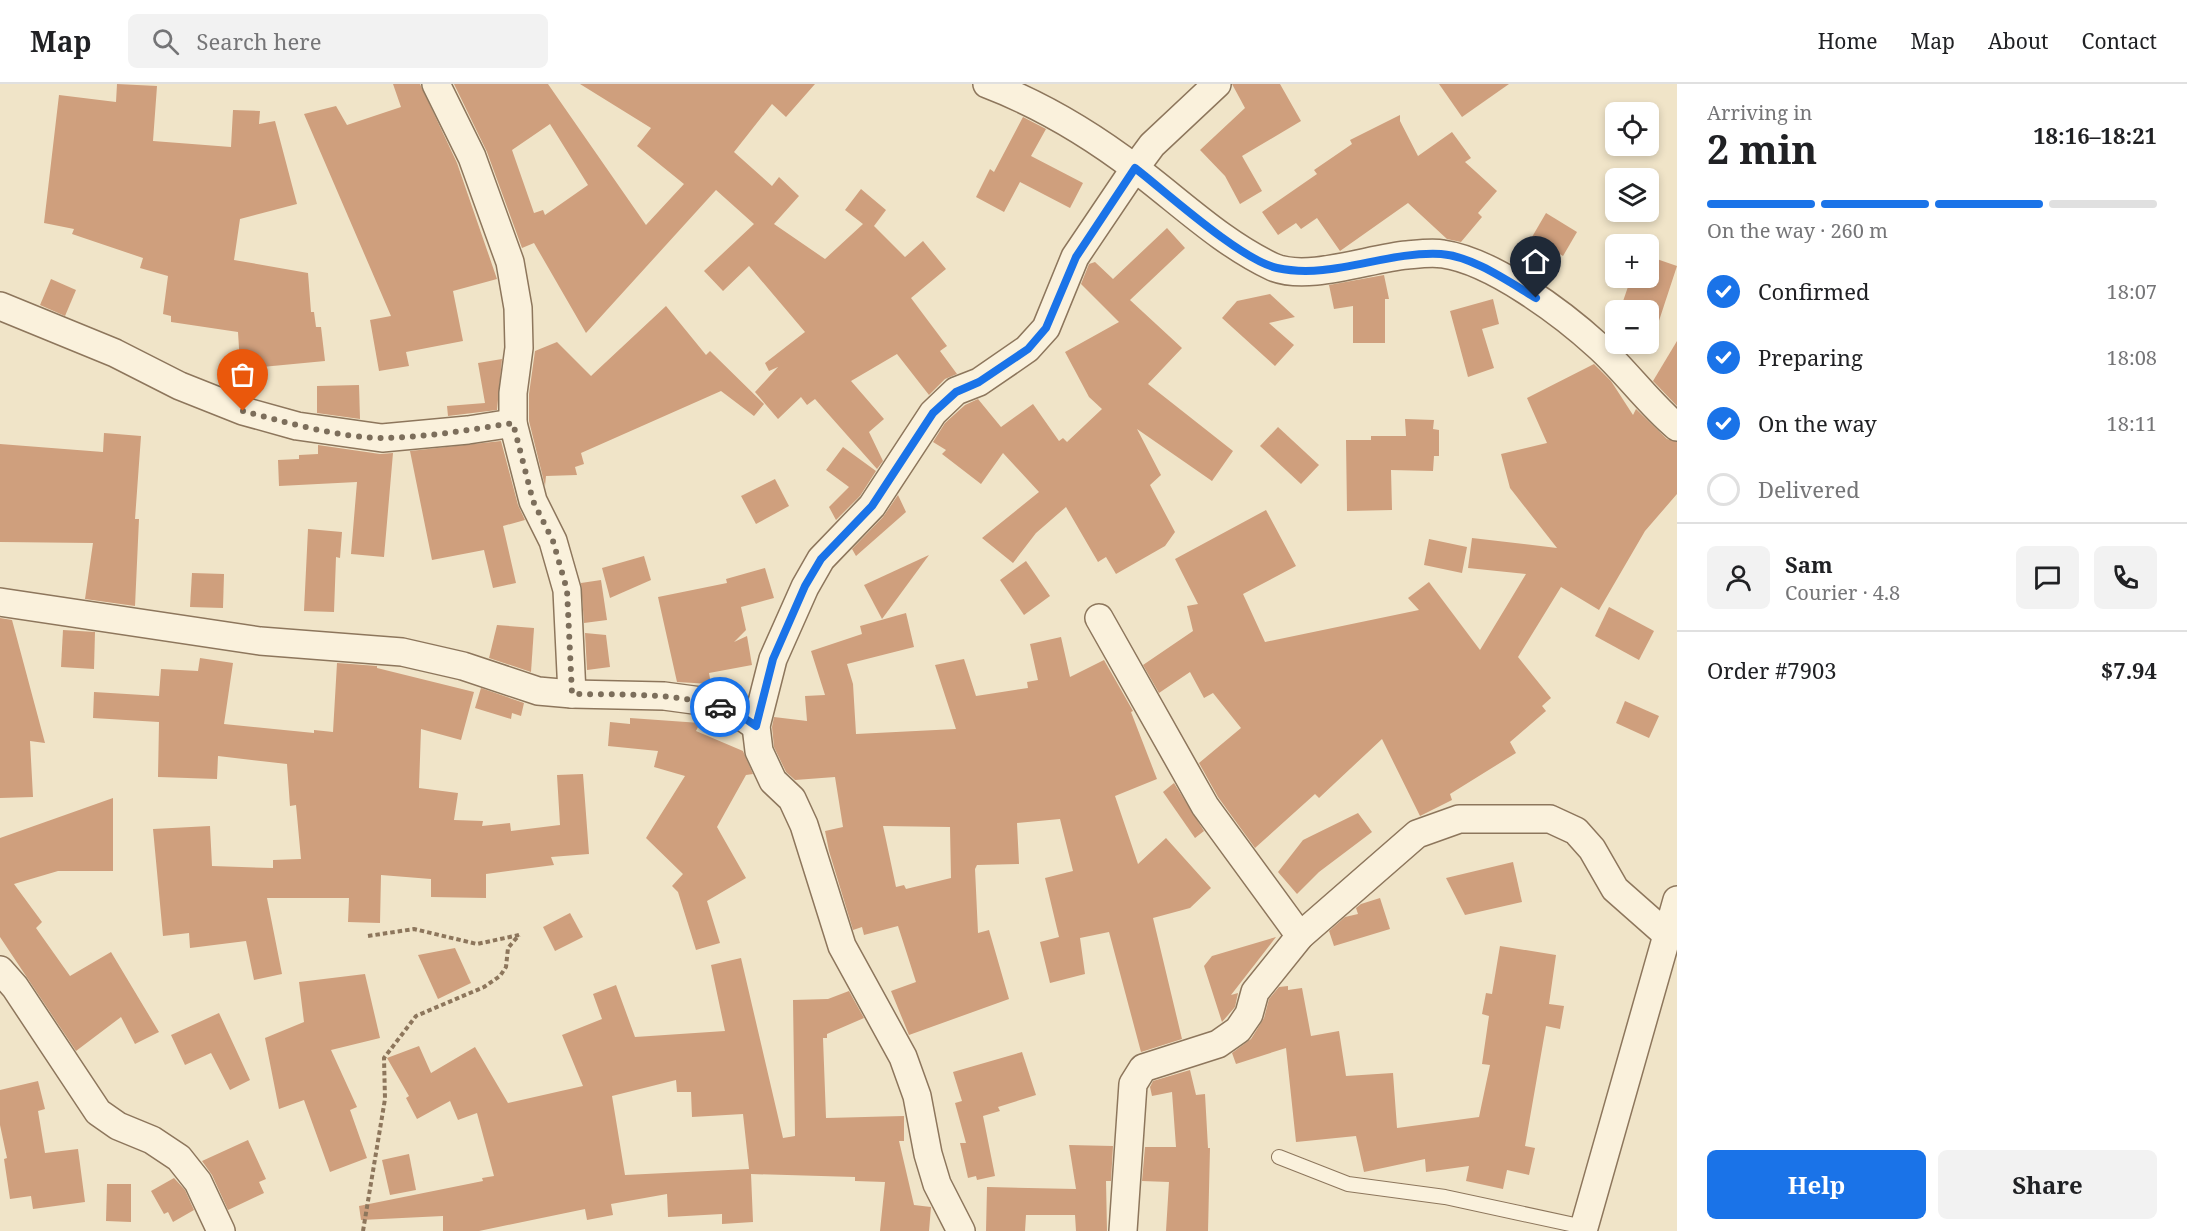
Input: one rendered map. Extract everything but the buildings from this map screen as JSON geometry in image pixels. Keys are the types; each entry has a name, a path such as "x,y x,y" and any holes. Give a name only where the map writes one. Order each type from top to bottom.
{"street":[{"path":"436,84 472,157 510,262 518,308 519,348 513,393 513,423 533,501 553,541 567,590 572,694"},
{"path":"987,84 1018,96 1072,124 1135,168 1236,247 1276,268 1317,272 1406,255 1443,254 1488,269 1552,308 1599,346 1677,428"},
{"path":"961,1231 937,1184 928,1154 917,1095 903,1057 842,946 804,825 792,799 773,781 759,751 756,726 773,659 805,586 821,559 872,506 933,413 956,392 979,382 1028,349 1046,328 1076,257 1135,168 1152,145 1217,84"},
{"path":"0,306 115,353 180,386 243,411 297,426 382,438 468,430 513,423"},
{"path":"0,602 260,641 402,652 463,666 538,691 664,696 701,700 734,711 756,726"},
{"path":"1099,618 1205,806 1300,936"},
{"path":"1123,1231 1132,1084 1137,1074 1143,1068 1218,1044 1238,1030 1249,1014 1255,992 1300,936 1417,834 1459,819 1550,819 1576,831 1592,849 1615,890 1665,934"},
{"path":"1584,1229 1665,934 1677,900"},
{"path":"0,970 15,987 98,1112 118,1126 152,1140 179,1158 198,1182 221,1231"}],"lane":[{"path":"1279,1157 1348,1184 1445,1197 1584,1229"}],"path":[{"path":"363,1231 386,1099 384,1058 416,1016 484,987 500,976 506,967 508,948 519,935 477,944 414,929 368,936"}],"way so far":[{"path":"243,411 297,426 382,438 468,430 513,423 533,501 553,541 567,590 572,694 664,696 701,700 720,707"}],"route":[{"path":"720,707 734,711 756,726 773,659 805,586 821,559 872,506 894,476 933,413 956,392 979,382 1028,349 1046,328 1076,257 1135,168 1236,247 1276,268 1317,272 1406,255 1443,254 1488,269 1536,298"}]}
